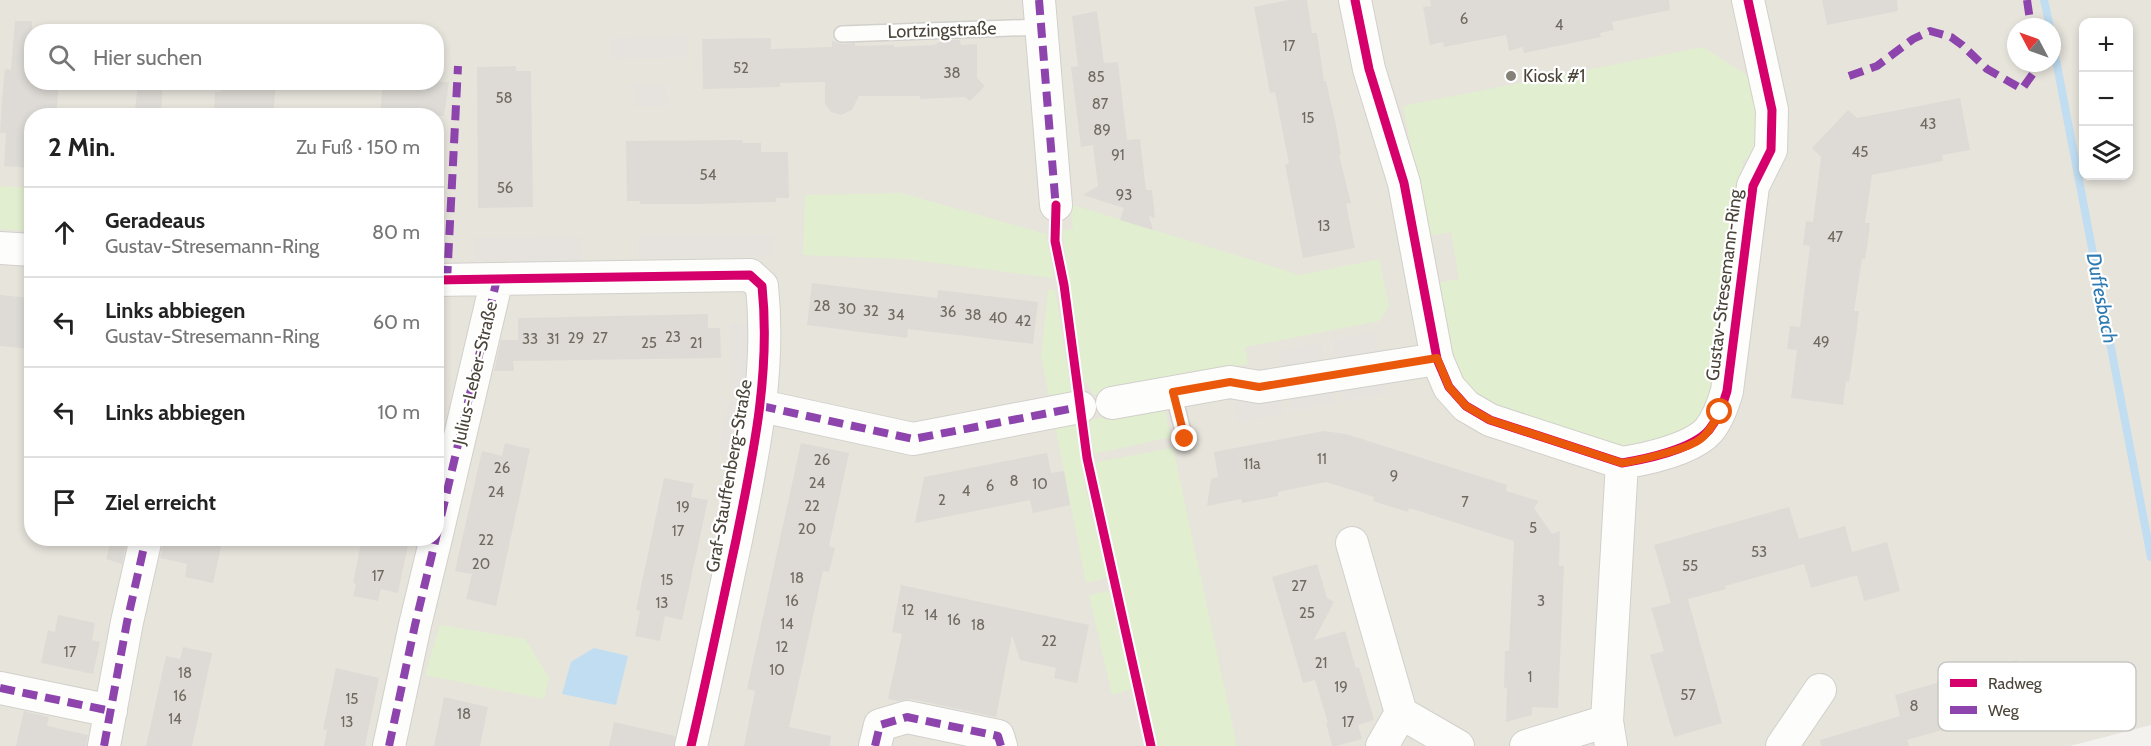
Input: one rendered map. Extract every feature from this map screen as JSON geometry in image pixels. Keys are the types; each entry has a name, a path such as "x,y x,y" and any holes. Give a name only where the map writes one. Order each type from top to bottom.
{"street":[{"path":"1355,0 1370,69 1404,183 1437,358 1449,387 1466,406 1490,420 1622,463 1609,734 1526,746"},
{"name":"Gustav-Stresemann-Ring","path":"1622,463 1696,442 1709,430 1720,412 1727,391 1753,186 1771,150 1772,110 1748,0"},
{"name":"Lortzingstraße","path":"1040,13 1056,205"},
{"path":"0,248 24,249"},
{"name":"Graf-Stauffenberg-Straße","path":"444,280 750,275 762,286 765,314 761,406 706,686 691,746"},
{"name":"Julius-Leber-Straße","path":"444,504 497,279"},
{"path":"1112,403 1230,382 1259,387 1437,358"},
{"path":"761,406 913,439 1080,407"},
{"path":"1352,543 1401,713 1458,746"},
{"path":"104,746 127,622 144,546"},
{"name":"Julius-Leber-Straße","path":"389,746 434,546"},
{"path":"0,688 111,711"},
{"path":"1782,746 1821,690"},
{"path":"1382,746 1401,713"},
{"path":"875,746 880,725 907,717 998,736 1001,746"}],"lane":[{"name":"Lortzingstraße","path":"842,34 1040,13"},
{"path":"1173,392 1185,439"}],"shaded area":[{"path":"0,0 2151,0 2151,725 2136,729 2136,662 1938,662 1938,731 2128,731 2070,746 0,746"},
{"path":"687,36 688,57 612,59 611,38"},
{"path":"633,85 666,85 667,106 633,106"},
{"path":"775,234 775,256 639,258 638,236"},
{"path":"581,237 582,260 474,261 474,238"},
{"path":"750,323 751,388 730,388 730,324"},
{"path":"1374,331 1378,351 1336,360 1332,340"},
{"path":"1321,342 1325,362 1283,371 1279,351"},
{"path":"1382,375 1385,393 1344,401 1341,382"},
{"path":"1332,385 1335,403 1292,411 1288,393"},
{"path":"1279,394 1283,413 1239,423 1235,403"},
{"path":"729,400 750,404 739,457 719,453"}],"green space":[{"path":"1703,47 1754,80 1759,115 1758,149 1743,161 1715,391 1704,418 1679,435 1625,447 1606,446 1481,406 1455,371 1438,283 1459,279 1451,232 1429,236 1403,106"},
{"path":"0,186 24,188 24,231 0,229"},
{"path":"901,193 1046,234 1054,278 905,259 803,255 805,195"},
{"path":"1070,204 1300,275 1379,259 1389,306 1379,321 1245,347 1248,364 1094,395 1083,379 1062,231 1073,229"},
{"path":"1048,290 1055,290 1072,398 1050,403 1041,356"},
{"path":"1164,406 1171,437 1094,454 1089,420"},
{"path":"1076,422 1085,487 1107,578 1086,583 1055,425"},
{"path":"1173,448 1237,746 1158,746 1097,482 1096,462"},
{"path":"1109,591 1132,689 1112,695 1089,595"},
{"path":"440,625 525,639 549,677 544,699 425,675"}],"water":[{"path":"594,648 628,656 616,705 562,694 571,662"}],"building":[{"path":"1288,0 1307,0 1312,33 1317,33 1324,81 1326,81 1336,125 1341,155 1339,155 1351,203 1346,204 1355,248 1303,258 1285,164 1289,164 1275,92 1270,93 1254,7"},
{"path":"1430,0 1669,0 1670,10 1612,22 1614,30 1600,33 1601,37 1524,53 1522,47 1509,51 1506,35 1444,47 1443,42 1430,45 1423,7 1431,6"},
{"path":"1822,0 1897,0 1898,11 1827,25"},
{"path":"1097,11 1104,63 1118,62 1127,140 1140,139 1146,190 1152,190 1155,218 1149,216 1153,230 1120,220 1124,208 1083,195 1098,186 1093,145 1081,147 1071,67 1078,66 1072,16"},
{"path":"15,21 32,21 32,24 24,24 24,90 58,90 57,108 24,108 24,167 4,166 6,133 0,133 2,101 5,69 11,70"},
{"path":"771,38 771,49 832,47 832,41 842,44 855,43 855,46 894,45 894,47 934,45 943,40 960,40 961,45 977,44 977,78 985,86 970,101 965,97 920,99 920,96 859,96 852,110 841,115 831,112 825,104 825,82 780,83 780,87 703,89 702,39"},
{"path":"516,66 516,71 531,71 533,207 478,208 477,67"},
{"path":"444,82 449,82 444,116 444,108 381,108 382,90 444,90"},
{"path":"137,90 162,90 161,108 135,108"},
{"path":"221,90 275,90 274,108 214,108 215,92 221,92"},
{"path":"1960,98 1970,150 1942,155 1943,161 1872,175 1865,223 1870,223 1868,241 1865,259 1862,259 1854,311 1859,311 1849,382 1846,381 1843,405 1791,398 1797,350 1787,349 1790,326 1800,327 1810,246 1803,245 1806,221 1813,222 1821,157 1812,148 1848,110 1857,118"},
{"path":"743,140 742,143 761,143 761,152 788,152 789,198 776,198 776,202 697,204 640,204 640,201 627,201 626,141"},
{"path":"812,283 937,298 938,290 1038,302 1033,344 908,329 907,338 807,325"},
{"path":"0,295 24,297 24,348 0,346"},
{"path":"708,314 708,328 720,328 721,358 513,361 514,371 494,371 501,340 518,340 518,318"},
{"path":"1324,431 1346,434 1507,485 1506,491 1539,501 1534,508 1552,534 1560,531 1559,566 1564,566 1558,708 1532,707 1532,715 1506,722 1505,651 1509,651 1514,541 1409,508 1408,512 1373,501 1374,497 1326,482 1278,492 1278,496 1242,503 1241,499 1207,506 1211,479 1218,477 1214,452"},
{"path":"505,443 530,449 496,606 466,599 472,574 455,571 482,451 502,456"},
{"path":"801,443 849,453 829,546 835,548 829,572 823,571 789,727 831,736 830,746 744,746 755,691 747,689"},
{"path":"1047,453 1051,473 1064,471 1070,505 1033,513 1030,500 915,523 924,477"},
{"path":"664,478 694,484 691,497 708,500 682,620 665,616 660,641 635,636 640,611 636,610"},
{"path":"1789,507 1799,539 1845,526 1852,552 1887,542 1900,591 1864,601 1857,575 1811,588 1804,564 1688,599 1722,723 1674,737 1650,655 1664,651 1651,608 1671,603 1654,545"},
{"path":"110,546 125,546 122,564 106,559"},
{"path":"162,546 221,546 213,583 185,577 187,564 160,558"},
{"path":"360,546 408,546 398,593 381,589 378,601 353,596 356,584 353,583"},
{"path":"1317,564 1327,598 1334,602 1314,640 1345,631 1356,668 1359,667 1374,720 1358,725 1362,739 1336,746 1332,746 1326,723 1328,723 1315,680 1303,683 1272,577"},
{"path":"901,585 1089,625 1077,683 1054,678 1056,668 1020,660 1012,635 996,717 911,699 898,701 888,699 902,634 892,632"},
{"path":"58,615 95,623 92,640 100,642 93,674 41,663 48,630 55,632"},
{"path":"183,647 212,653 192,746 146,746 166,656 180,659"},
{"path":"336,668 379,678 365,746 324,746 327,730 323,729"},
{"path":"1938,683 1939,731 1907,740 1909,746 1821,746 1820,740 1900,716 1895,695"},
{"path":"444,697 488,707 480,746 434,746"},
{"path":"24,711 49,717 47,726 88,735 86,746 16,746"},
{"path":"614,722 675,736 674,746 609,746"}],"waterway":[{"name":"Duffesbach","path":"2044,0 2048,18"},
{"name":"Duffesbach","path":"2058,72 2151,557"}],"marked path":[{"path":"1039,0 1056,209"},
{"path":"2027,0 2030,18"},
{"path":"1849,76 1877,66 1913,39 1930,31 1951,37 1987,69 2022,89 2034,72"},
{"path":"447,281 458,66"},
{"path":"444,504 497,279"},
{"path":"761,406 913,439 1080,407"},
{"path":"104,746 127,622 144,546"},
{"path":"389,746 434,546"},
{"path":"0,688 111,711"},
{"path":"875,746 880,725 907,717 998,736 1001,746"}],"cycle path":[{"path":"1355,0 1369,69 1404,183 1437,359 1449,387 1466,406 1490,420 1622,463 1681,448 1702,437 1715,421 1727,391 1753,186 1771,150 1772,110 1748,0"},
{"path":"1056,205 1055,241 1064,285 1087,458 1151,746"},
{"path":"444,280 750,275 762,286 764,350 759,414 736,540 691,746"}],"place":[{"name":"Kiosk #1","path":"1511,76"}],"route":[{"path":"1185,439 1173,392 1230,382 1259,387 1437,358 1449,387 1466,406 1490,420 1622,463 1696,442 1709,430 1720,412"}]}
